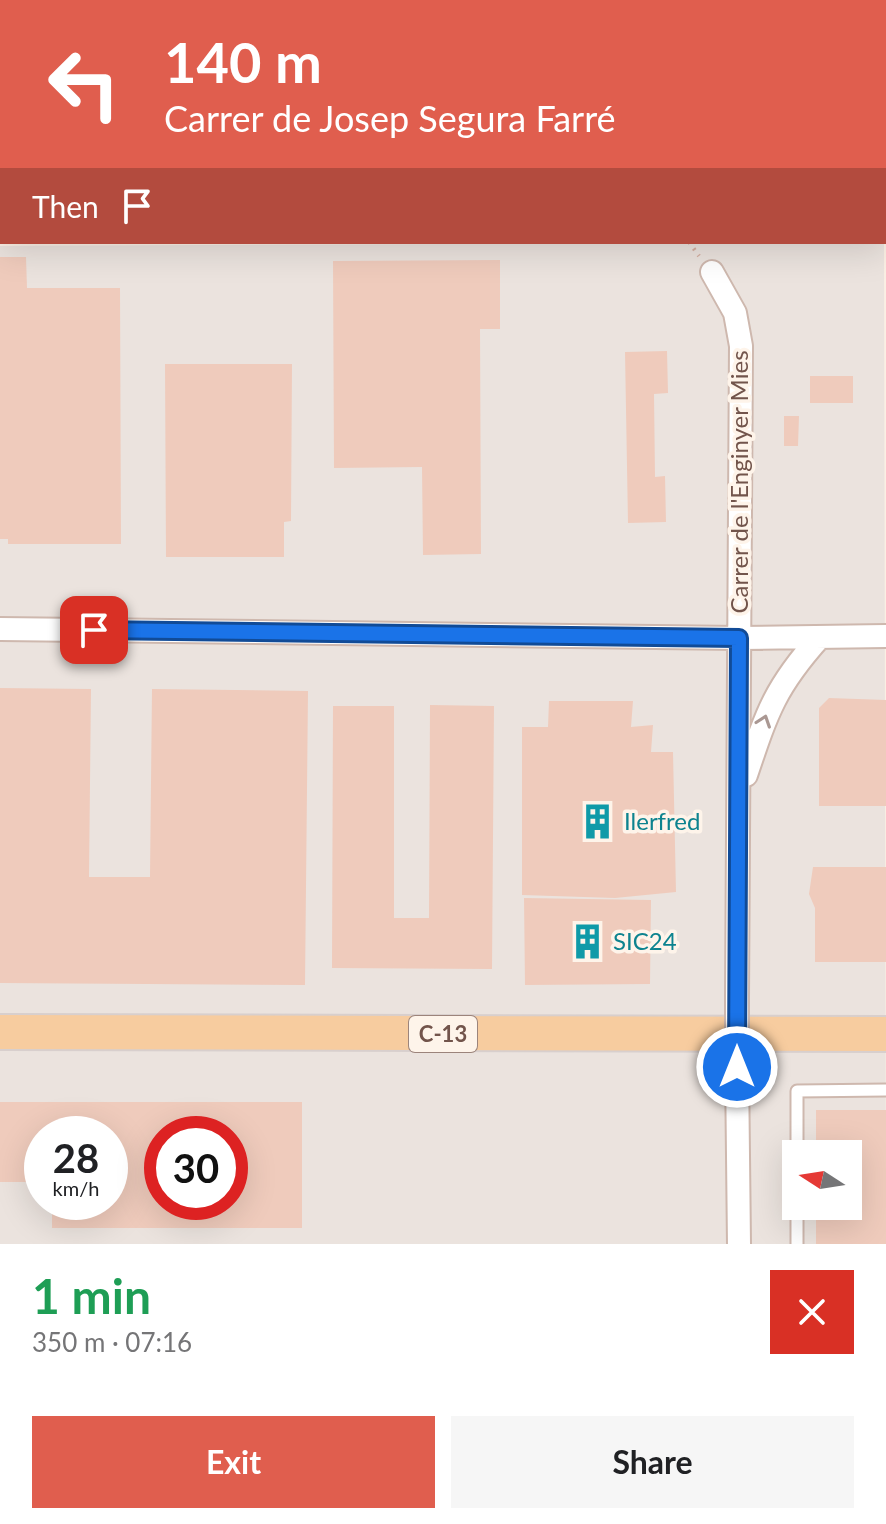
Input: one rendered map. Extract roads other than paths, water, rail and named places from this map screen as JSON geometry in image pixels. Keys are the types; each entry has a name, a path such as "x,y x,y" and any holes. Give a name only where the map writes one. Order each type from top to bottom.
{"main road":[{"name":"C-13","path":"0,1032 886,1034"}],"street":[{"name":"Carrer de l'Enginyer Mies","path":"712,272 735,313 741,346 737,998 739,1244"},
{"path":"0,629 739,638 886,636"},
{"name":"Carrer de l'Enginyer Mies","path":"739,795 768,708 784,679 820,637"}],"lane":[{"path":"797,1140 797,1091 886,1090"},
{"path":"797,1220 797,1244"}],"place":[{"name":"Ilerfred","path":"598,822"},
{"name":"SIC24","path":"587,942"}]}
